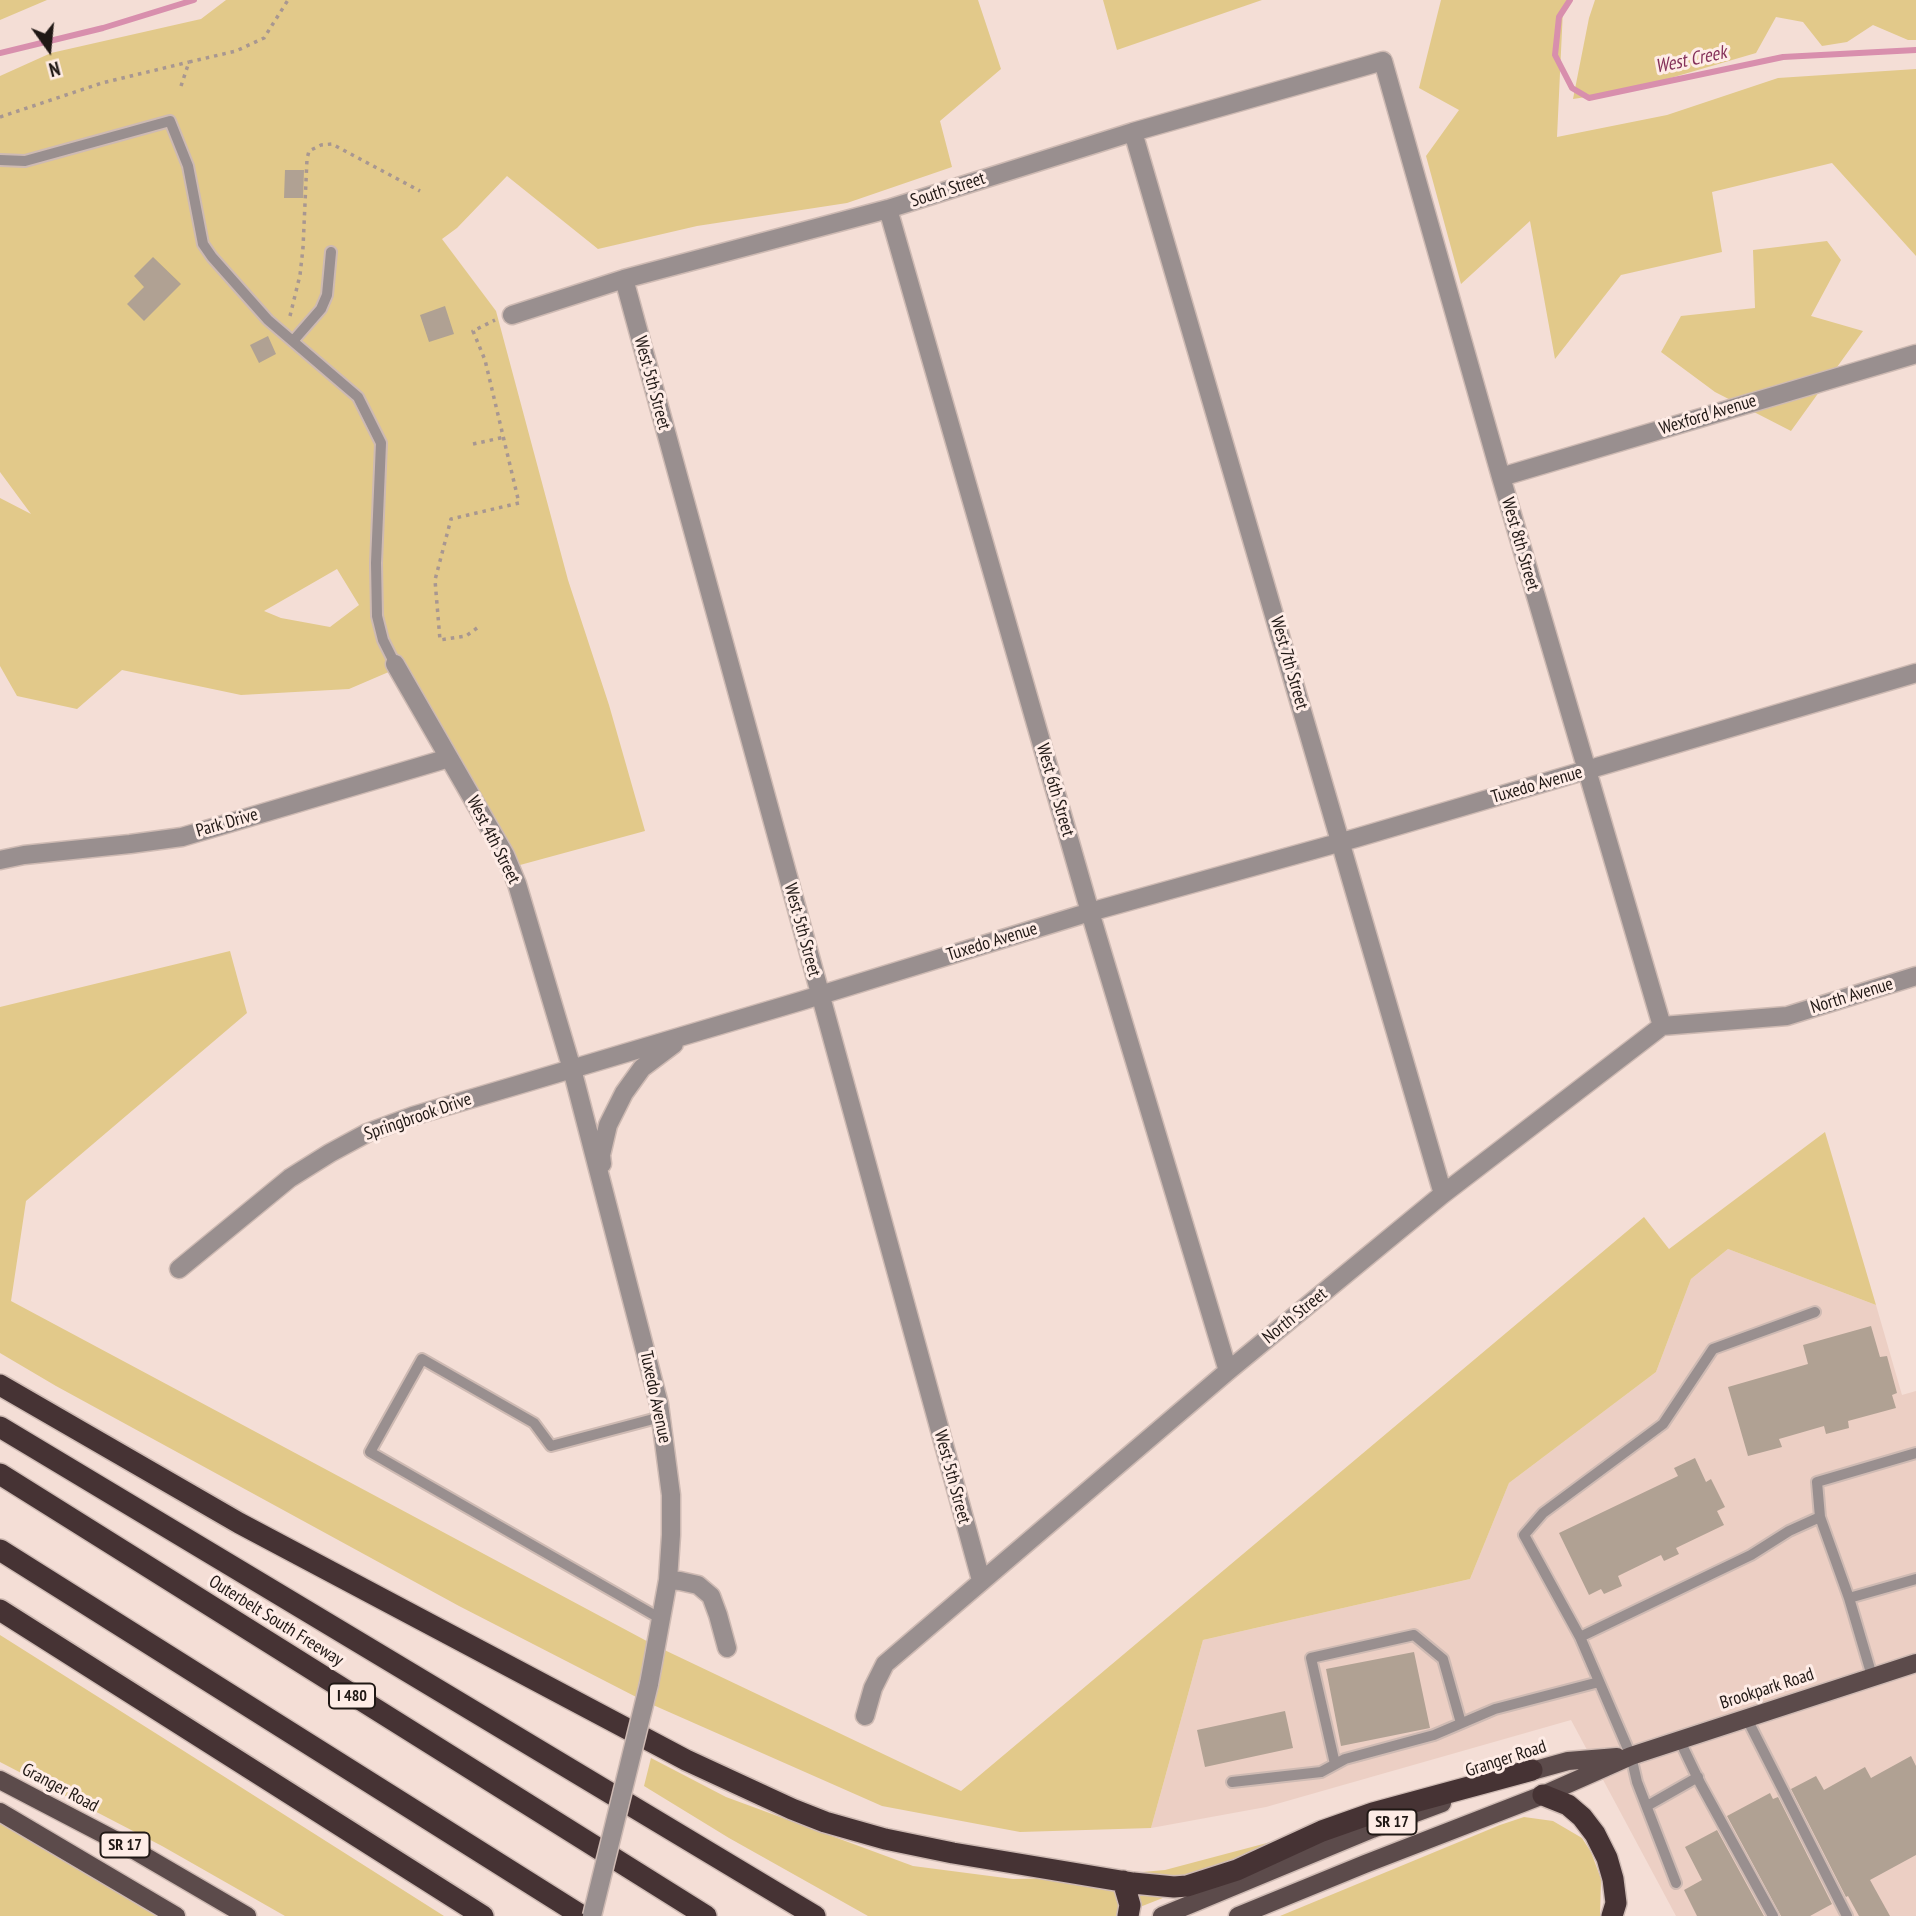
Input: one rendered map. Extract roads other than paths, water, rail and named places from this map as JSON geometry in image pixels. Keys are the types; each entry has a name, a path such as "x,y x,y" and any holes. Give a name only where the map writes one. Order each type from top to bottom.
{"highway":[{"path":"0,1385 356,1587 686,1760 825,1822 910,1845 1154,1886 1187,1886 1237,1870 1322,1831 1373,1813 1532,1770"},
{"path":"0,1427 815,1916"},
{"name":"Outerbelt South Freeway","path":"0,1474 706,1916"},
{"path":"0,1550 582,1916"},
{"path":"0,1610 483,1916"},
{"path":"1543,1795 1567,1805 1581,1816 1595,1834 1613,1879 1616,1903 1612,1916"},
{"path":"1123,1881 1130,1905 1128,1916"}],"main road":[{"name":"Brookpark Road","path":"1631,1756 1916,1663"},
{"name":"Granger Road","path":"1161,1916 1373,1829 1532,1770 1568,1761 1631,1756"},
{"name":"SR 17","path":"1238,1916 1543,1795 1631,1756"},
{"name":"Granger Road","path":"0,1780 134,1850 247,1916"},
{"name":"SR 17","path":"0,1812 176,1916"}],"street":[{"name":"South Street","path":"508,315 624,279 888,209 1133,132 1383,61"},
{"name":"West 8th Street","path":"1383,61 1501,477 1662,1026"},
{"name":"West 7th Street","path":"1133,132 1443,1194"},
{"name":"West 6th Street","path":"888,209 1090,912 1228,1371"},
{"name":"West 5th Street","path":"624,279 981,1580"},
{"name":"Wexford Avenue","path":"1501,477 1916,354"},
{"name":"West 4th Street","path":"395,664 505,855 517,884 572,1069"},
{"name":"Tuxedo Avenue","path":"592,1916 649,1684 668,1580 671,1496 661,1417 572,1069 1090,912 1587,771 1916,673"},
{"name":"Park Drive","path":"0,860 182,836 449,758"},
{"name":"North Avenue","path":"1662,1026 1787,1016 1916,976"},
{"name":"North Street","path":"865,1716 873,1688 885,1664 981,1580 1443,1194 1662,1026"},
{"path":"603,1188 601,1155 608,1125 624,1093 642,1068 669,1046 694,1033"},
{"name":"Springbrook Drive","path":"178,1269 289,1178 367,1133 413,1115 572,1069"},
{"path":"668,1580 698,1585 711,1596 727,1648"}],"lane":[{"path":"0,160 25,161 170,121 188,166 203,244 268,320 359,397 382,443 376,563 377,616 383,639 395,664"},
{"path":"293,341 321,309 327,295 331,252"},
{"path":"1676,1883 1637,1782 1631,1756 1580,1636 1524,1535 1543,1513 1663,1424 1713,1349 1815,1312"},
{"path":"660,1619 370,1452 422,1359 534,1423 551,1446 661,1417"},
{"path":"1872,1676 1849,1598 1820,1517 1817,1482 1916,1454"},
{"path":"1580,1636 1751,1555 1789,1531 1820,1517"},
{"path":"1849,1598 1916,1579"},
{"path":"1335,1764 1311,1658 1414,1635 1443,1659 1461,1723"},
{"path":"1232,1782 1321,1772 1345,1759 1434,1735 1495,1709 1600,1682"},
{"path":"1746,1717 1847,1916"},
{"path":"1679,1739 1773,1916"},
{"path":"1647,1806 1698,1777"}],"waterway":[{"name":"West Creek","path":"0,53 103,28 194,0"},
{"name":"West Creek","path":"1570,0 1559,17 1555,55 1572,88 1589,98 1783,57 1916,50"}]}
